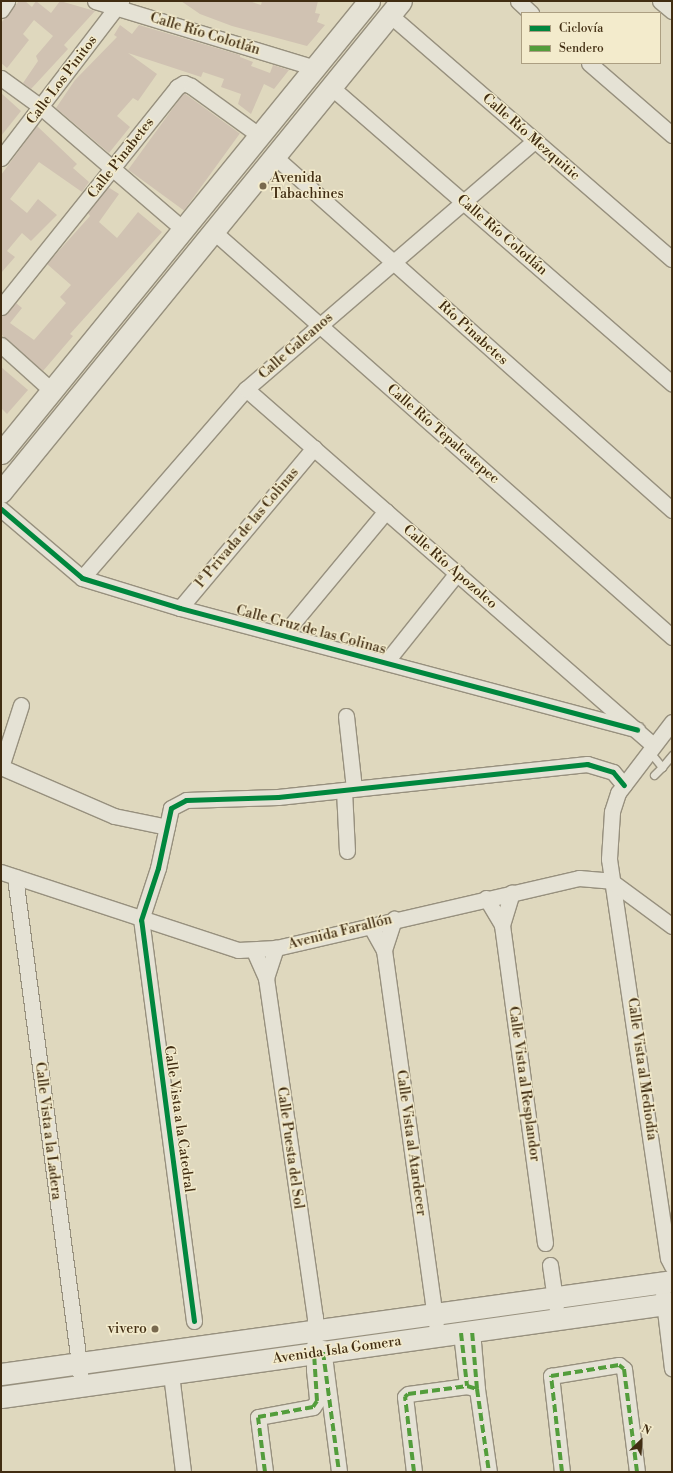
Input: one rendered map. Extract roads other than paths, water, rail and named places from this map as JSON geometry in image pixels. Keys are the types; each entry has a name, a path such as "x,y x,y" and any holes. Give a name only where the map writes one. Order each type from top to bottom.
{"street":[{"path":"1,10 7,1"},
{"name":"Calle Río Colotlán","path":"95,1 119,4 315,68"},
{"path":"1,453 369,1"},
{"path":"518,1 530,12"},
{"path":"660,1 672,11"},
{"name":"Calle Los Pinitos","path":"1,158 119,4"},
{"path":"1,492 396,8"},
{"name":"Calle Río Mezquitic","path":"396,8 535,140 672,259"},
{"path":"590,64 672,135"},
{"path":"1,78 41,107 184,230"},
{"name":"Calle Pinabetes","path":"1,307 177,87 184,84 260,136"},
{"name":"Calle Río Colotlán","path":"331,87 672,383"},
{"name":"Calle Galeanos","path":"82,578 246,389 535,140"},
{"name":"Río Pinabetes","path":"274,156 672,510"},
{"name":"Calle Río Tepalcatepec","path":"213,231 672,637"},
{"path":"1,345 52,391"},
{"name":"Calle Río Apozolco","path":"246,389 637,730 651,748"},
{"name":"1ª Privada de las Colinas","path":"180,608 314,448"},
{"name":"Calle Cruz de las Colinas","path":"1,509 82,578 180,608 637,730"},
{"path":"283,635 386,511"},
{"path":"386,662 457,573"},
{"path":"21,705 1,767 114,816 167,827"},
{"path":"346,716 349,789 347,851"},
{"name":"Calle Vista al Mediodía","path":"672,722 624,785 612,812 611,881 620,913 668,1272 668,1303 672,1368"},
{"path":"141,920 167,827 175,804 186,800 278,797 587,764 613,772 624,785"},
{"name":"Avenida Farallón","path":"8,874 141,920 221,945 254,951 276,948 394,919 579,878 611,881"},
{"name":"Calle Vista a la Ladera","path":"8,874 82,1386"},
{"path":"611,881 672,926"},
{"name":"Calle Vista al Resplandor","path":"502,925 512,892"},
{"name":"Calle Vista al Resplandor","path":"486,898 502,925 545,1242"},
{"name":"Calle Vista al Atardecer","path":"384,950 394,919"},
{"name":"Calle Vista a la Catedral","path":"141,920 194,1321"},
{"name":"Calle Vista al Atardecer","path":"370,925 384,950 438,1336"},
{"name":"Calle Puesta del Sol","path":"266,978 276,948"},
{"name":"Calle Puesta del Sol","path":"254,951 266,978 317,1326 319,1353"},
{"path":"550,1265 557,1319"},
{"name":"Avenida Isla Gomera","path":"1,1374 317,1326 435,1314 554,1298 668,1272"},
{"name":"Avenida Isla Gomera","path":"1,1398 668,1303"},
{"path":"466,1332 489,1472"},
{"path":"265,1472 258,1417 313,1407 318,1401 319,1353"},
{"path":"319,1353 339,1472"},
{"path":"562,1472 551,1376 619,1365 624,1369 637,1472"},
{"path":"171,1374 183,1472"},
{"path":"414,1472 405,1397 408,1394 474,1386"}],"lane":[{"path":"651,748 662,767"},
{"path":"654,775 672,755"}],"place":[{"name":"Avenida Tabachines","path":"263,186"},
{"name":"vivero","path":"155,1329"}]}
